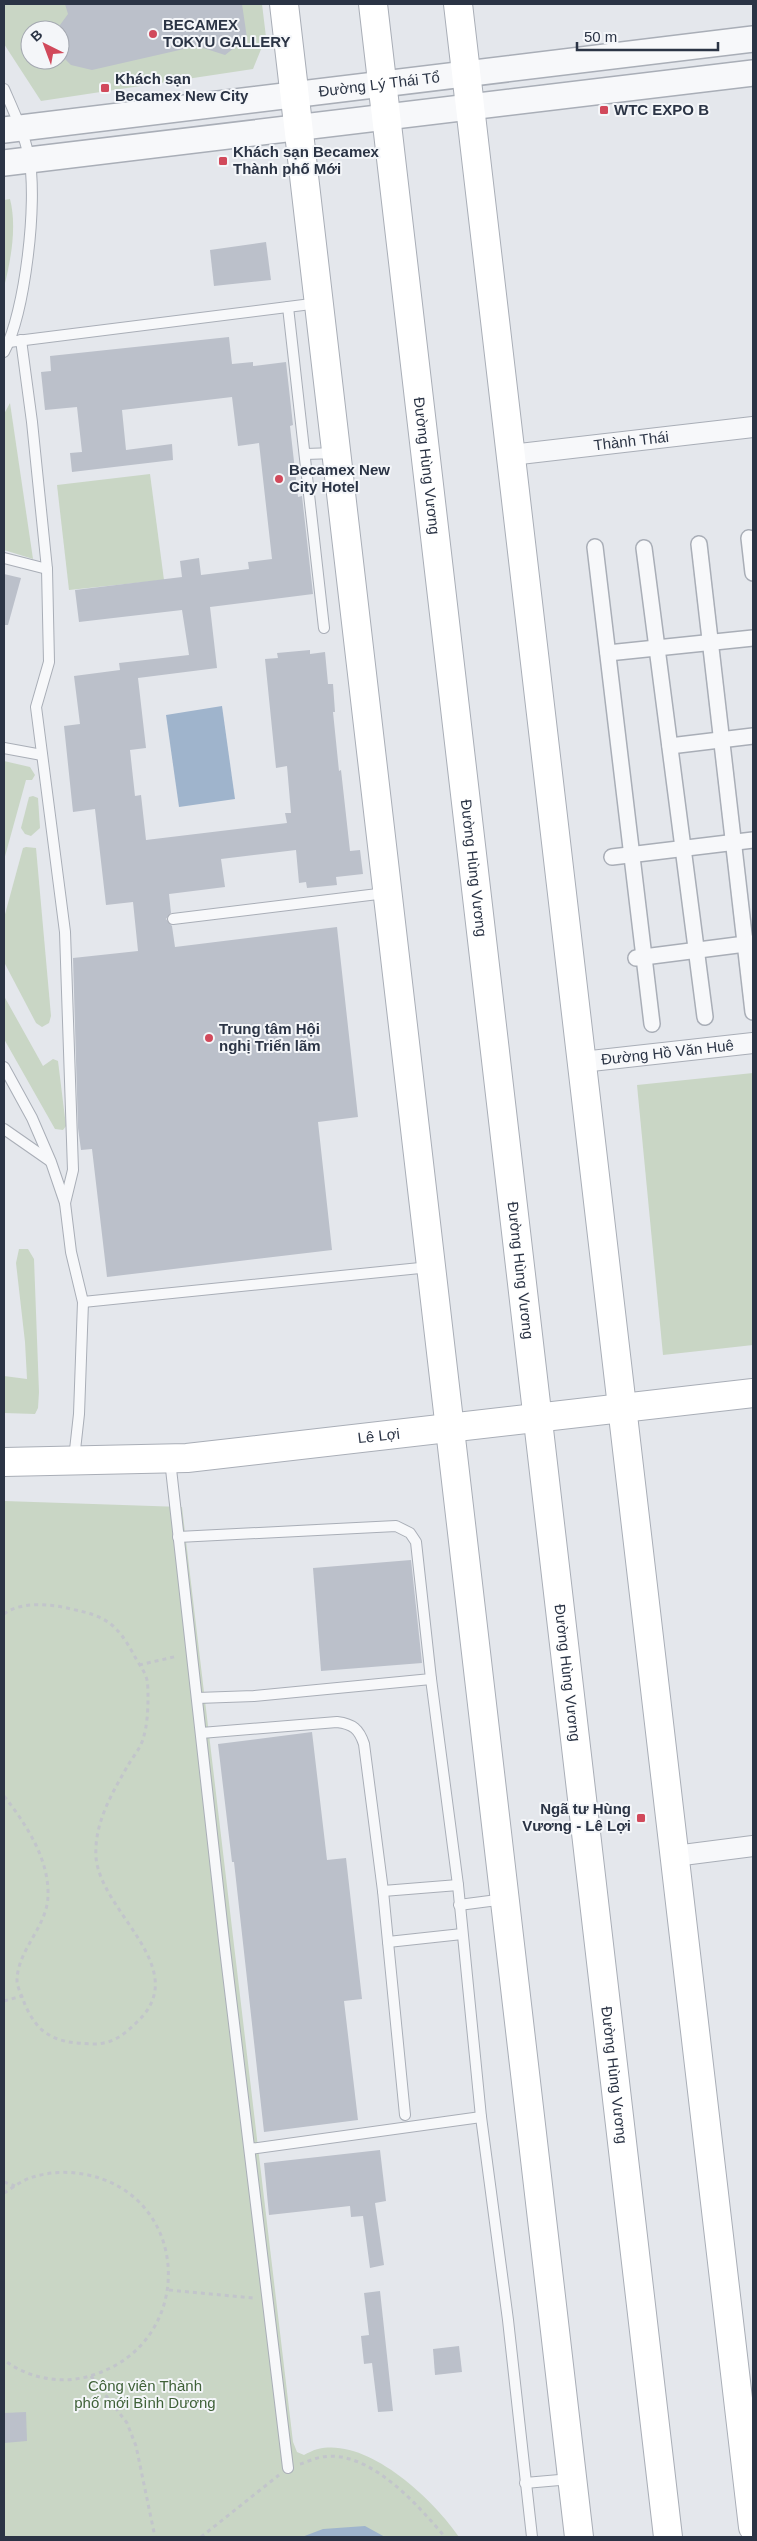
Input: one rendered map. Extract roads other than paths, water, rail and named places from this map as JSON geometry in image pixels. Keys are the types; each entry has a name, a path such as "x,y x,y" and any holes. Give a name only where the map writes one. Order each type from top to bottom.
{"main road":[{"path":"284,4 579,2537"},
{"name":"Đường Hùng Vương","path":"373,4 668,2537"},
{"path":"458,4 674,1856 751,2494 753,2527"},
{"name":"Lê Lợi","path":"4,1462 170,1459 450,1429 753,1393"}],"street":[{"name":"Đường Lý Thái Tổ","path":"12,129 753,39"},
{"path":"4,163 299,126 470,108 753,72"},
{"name":"Thành Thái","path":"511,455 753,427"},
{"path":"749,538 753,573"},
{"path":"699,544 733,843 749,943 753,1012"},
{"path":"595,548 632,855 640,957 652,1024"},
{"path":"644,548 705,1017"},
{"path":"608,653 753,638"},
{"path":"670,746 753,736"},
{"path":"612,857 753,840"},
{"path":"640,957 749,943"},
{"name":"Đường Hồ Văn Huê","path":"582,1062 753,1043"},
{"path":"674,1856 753,1846"}],"lane":[{"path":"4,89 12,129 29,159 29,251 10,342 4,352"},
{"path":"10,342 319,303"},
{"path":"288,306 324,628"},
{"path":"21,340 32,422 47,569 49,662 36,707 65,932 74,1170 65,1203"},
{"path":"305,454 337,453"},
{"path":"4,558 47,569"},
{"path":"4,748 42,755"},
{"path":"173,919 388,893"},
{"path":"6,1074 32,1118 51,1162 65,1203 71,1252 83,1302 79,1414 74,1460"},
{"path":"4,1129 51,1162"},
{"path":"83,1302 431,1267"},
{"path":"170,1459 288,2468"},
{"path":"178,1537 396,1526 410,1533 416,1542 431,1679 458,1885 481,2117 508,2320 532,2537"},
{"path":"197,1698 254,1696 431,1679"},
{"path":"201,1733 337,1722 350,1724 360,1732 364,1744 383,1891 405,2115"},
{"path":"383,1891 458,1885"},
{"path":"459,1905 505,1899"},
{"path":"388,1942 462,1934"},
{"path":"250,2149 481,2117"},
{"path":"525,2483 572,2479"}],"water":[{"path":"222,706 235,799 179,807 166,715"},
{"path":"365,2526 385,2537 302,2537 323,2529"}],"place":[{"name":"BECAMEX TOKYU GALLERY","path":"153,34"},
{"name":"Khách sạn Becamex New City","path":"105,88"},
{"name":"WTC EXPO B","path":"604,110"},
{"name":"Khách sạn Becamex Thành phố Mới","path":"223,161"},
{"name":"Becamex New City Hotel","path":"279,479"},
{"name":"Trung tâm Hội nghị Triển lãm","path":"209,1038"},
{"name":"Ngã tư Hùng Vương - Lê Lợi","path":"641,1818"}],"park label":[{"name":"Công viên Thành phố mới Bình Dương","path":"145,2394"}]}
